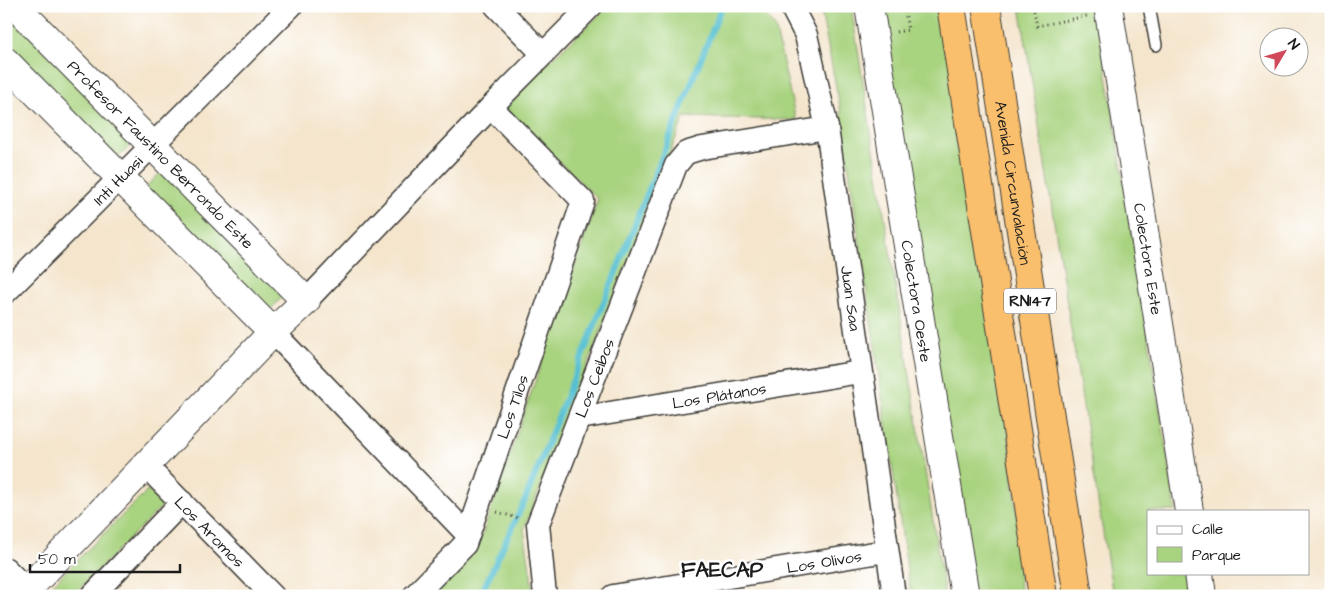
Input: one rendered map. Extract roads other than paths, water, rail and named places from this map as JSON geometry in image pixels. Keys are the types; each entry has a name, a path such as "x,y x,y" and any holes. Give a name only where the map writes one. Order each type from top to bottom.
{"highway":[{"name":"RN147","path":"950,6 1043,596"},
{"name":"Avenida Circunvalación","path":"986,6 1079,591"},
{"path":"1036,596 1038,568"}],"street":[{"name":"Profesor Faustino Berrondo Este","path":"15,6 306,301"},
{"name":"Inti Huasi","path":"6,292 291,6"},
{"path":"496,6 543,54"},
{"path":"6,569 27,594 273,332 306,301 491,107 591,6"},
{"name":"Juan Saa","path":"790,6 806,35 827,128 860,372 894,596"},
{"name":"Colectora Oeste","path":"869,6 965,596"},
{"name":"Colectora Este","path":"1109,9 1189,510"},
{"path":"6,62 273,332 468,535"},
{"name":"Los Tilos","path":"414,596 465,544 583,201 491,107"},
{"name":"Los Ceibos","path":"545,596 538,524 676,165 686,153 702,148 827,128"},
{"name":"Los Plátanos","path":"579,418 860,372"},
{"name":"Los Aromos","path":"147,467 273,596"},
{"path":"92,596 182,502"},
{"name":"Los Olivos","path":"613,596 886,551"},
{"path":"1199,574 1202,596"}],"lane":[{"path":"1149,6 1156,45"}],"waterway":[{"path":"480,596 525,500 722,6"}],"district":[{"name":"FAECAP","path":"722,570"}]}
